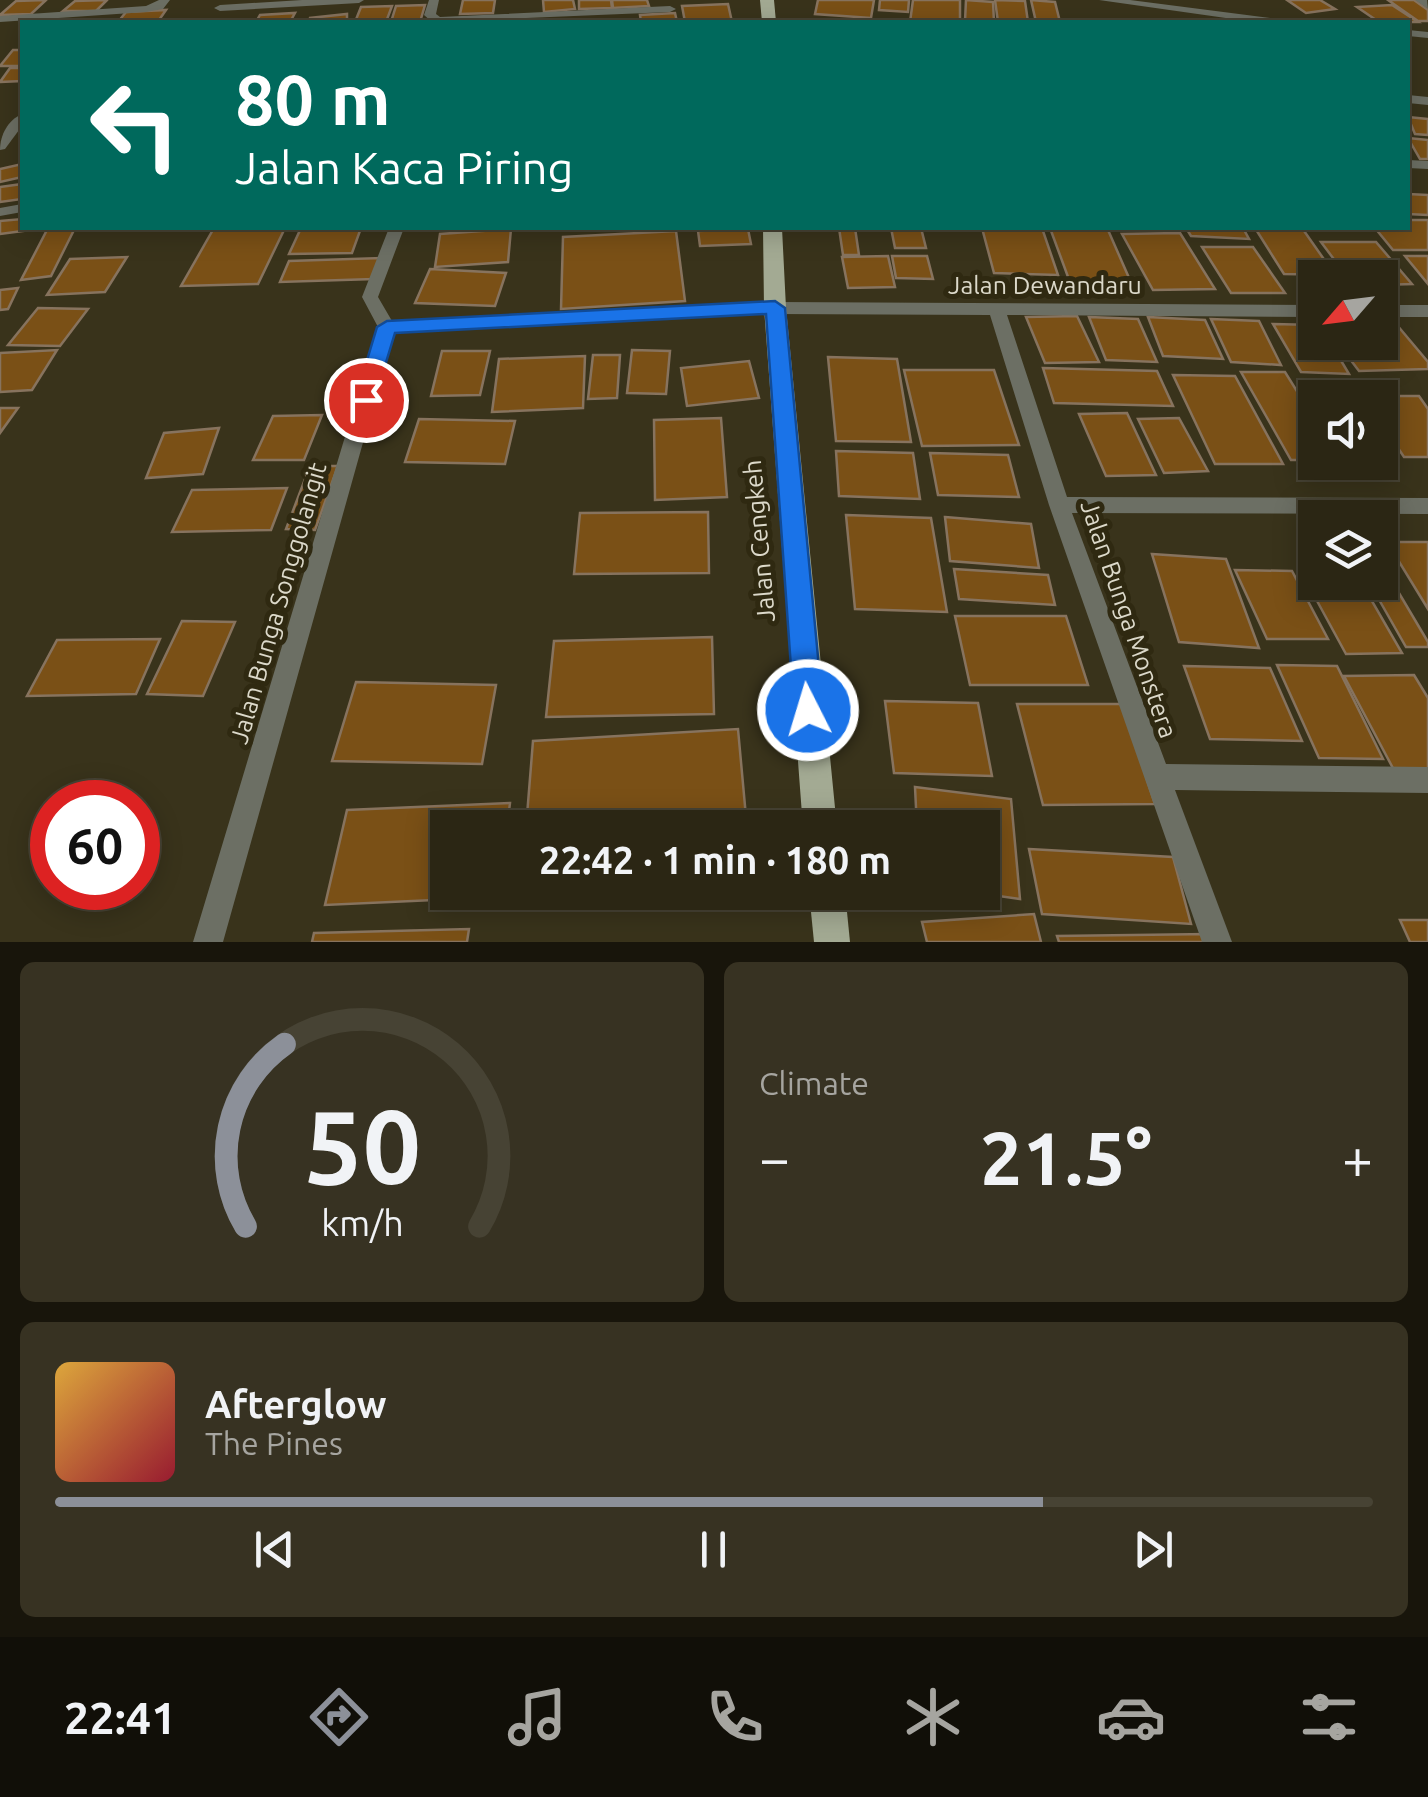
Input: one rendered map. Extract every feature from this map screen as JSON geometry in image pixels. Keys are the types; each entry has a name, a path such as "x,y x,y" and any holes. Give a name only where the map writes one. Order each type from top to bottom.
{"main road":[{"name":"Jalan Cengkeh","path":"772,230 775,308 818,810"},
{"path":"829,910 832,942"}],"street":[{"path":"42,19 57,0"},
{"path":"220,8 312,8 359,0"},
{"path":"434,0 430,14 437,20 670,9"},
{"path":"1104,0 1262,20"},
{"path":"1420,0 1428,6"},
{"path":"0,18 42,19 161,4"},
{"path":"0,146 20,121"},
{"path":"387,327 370,297 395,230"},
{"name":"Jalan Dewandaru","path":"387,327 775,308 1298,311"},
{"path":"1398,311 1428,311"},
{"name":"Jalan Bunga Monstera","path":"998,312 1059,505 1216,942"},
{"name":"Jalan Bunga Songgolangit","path":"208,942 387,327"},
{"path":"1059,505 1428,506"},
{"path":"1155,777 1428,780"}],"building":[{"path":"46,0 31,14 0,15 16,1"},
{"path":"107,0 96,11 63,11 75,1"},
{"path":"463,0 495,0 493,13 460,14"},
{"path":"543,0 573,0 575,9 544,12"},
{"path":"579,0 611,0 612,8 579,9"},
{"path":"612,0 647,0 649,6 613,8"},
{"path":"818,0 874,0 871,18 815,14"},
{"path":"880,0 909,0 908,12 879,10"},
{"path":"913,0 960,0 960,20 910,20"},
{"path":"966,0 993,2 994,20 965,20"},
{"path":"995,0 1025,1 1028,20 998,20"},
{"path":"1031,0 1055,2 1060,20 1036,20"},
{"path":"1287,0 1320,0 1335,9 1306,13"},
{"path":"1388,0 1414,0 1428,10 1428,21 1418,21"},
{"path":"728,4 732,20 685,20 682,6"},
{"path":"425,5 421,20 392,20 396,6"},
{"path":"1392,5 1418,22 1376,20 1357,7"},
{"path":"392,6 387,20 356,20 361,7"},
{"path":"166,10 159,20 120,20 126,12"},
{"path":"295,13 291,20 257,20 260,15"},
{"path":"675,13 677,20 641,20 640,15"},
{"path":"347,14 347,20 310,18"},
{"path":"13,50 20,50 20,66 0,66"},
{"path":"10,68 20,68 20,81 0,82"},
{"path":"1410,117 1428,119 1428,135 1415,134"},
{"path":"1410,138 1428,140 1428,159 1420,159"},
{"path":"20,164 20,177 0,182 0,169"},
{"path":"20,184 20,199 0,202 0,187"},
{"path":"1410,194 1428,195 1428,215 1410,214"},
{"path":"20,219 20,230 30,230 0,234 0,221"},
{"path":"1410,220 1428,220 1428,250 1393,250 1377,230 1410,230"},
{"path":"47,230 74,230 51,276 21,280"},
{"path":"213,230 284,230 258,284 181,286"},
{"path":"300,230 360,230 352,253 289,254"},
{"path":"511,230 508,262 435,267 440,234"},
{"path":"748,230 751,244 700,246 698,231"},
{"path":"839,230 855,230 859,255 843,255"},
{"path":"891,230 922,230 926,248 895,248"},
{"path":"983,230 1043,230 1058,275 994,273"},
{"path":"1051,230 1108,230 1133,287 1071,285"},
{"path":"1187,230 1244,230 1249,239 1191,236"},
{"path":"1256,230 1303,230 1324,260 1298,260 1298,274 1284,274"},
{"path":"676,231 685,301 561,309 563,237"},
{"path":"1180,233 1215,289 1153,290 1122,234"},
{"path":"1321,242 1376,242 1391,260 1334,260"},
{"path":"1202,247 1253,247 1285,293 1231,293"},
{"path":"888,256 895,287 848,288 842,257"},
{"path":"892,256 927,256 933,279 896,278"},
{"path":"1405,256 1428,256 1428,284"},
{"path":"127,257 105,292 47,295 70,259"},
{"path":"381,258 374,279 280,282 289,261"},
{"path":"1398,268 1412,284 1398,284"},
{"path":"430,269 506,273 495,306 415,303"},
{"path":"18,288 8,309 0,310 0,290"},
{"path":"38,308 88,309 60,346 8,345"},
{"path":"1077,316 1099,362 1045,363 1026,317"},
{"path":"1089,317 1138,319 1157,362 1106,360"},
{"path":"1148,317 1205,320 1223,359 1163,356"},
{"path":"1211,319 1259,321 1281,365 1231,362"},
{"path":"1273,324 1298,325 1298,360 1341,360 1349,374 1301,372"},
{"path":"1398,326 1428,362 1428,369 1359,371 1351,360 1398,360"},
{"path":"57,350 32,390 0,392 0,353"},
{"path":"632,350 670,351 666,394 627,393"},
{"path":"442,351 490,351 480,395 431,396"},
{"path":"593,355 620,355 617,398 588,399"},
{"path":"585,356 583,408 492,412 499,359"},
{"path":"828,357 897,359 911,442 836,441"},
{"path":"749,361 759,398 687,406 681,368"},
{"path":"1043,368 1157,371 1173,406 1054,403"},
{"path":"904,370 994,370 1019,445 922,446"},
{"path":"1241,372 1285,372 1298,393 1298,460 1291,460"},
{"path":"1173,375 1235,376 1283,464 1215,464"},
{"path":"1398,396 1419,396 1428,409 1428,457 1404,457 1398,448"},
{"path":"0,408 18,408 0,433"},
{"path":"1127,413 1156,475 1106,476 1079,414"},
{"path":"322,415 304,460 253,460 273,416"},
{"path":"721,418 727,497 655,500 654,420"},
{"path":"1179,418 1208,471 1164,473 1138,419"},
{"path":"419,419 515,421 505,464 405,462"},
{"path":"219,428 203,474 146,478 164,433"},
{"path":"836,451 913,453 920,499 839,496"},
{"path":"930,453 1008,455 1019,497 938,495"},
{"path":"310,466 338,466 315,530 286,529"},
{"path":"287,488 271,530 172,532 192,490"},
{"path":"708,512 709,573 574,574 580,513"},
{"path":"846,515 931,518 947,612 855,609"},
{"path":"945,517 1031,524 1039,568 950,561"},
{"path":"1398,542 1428,542 1428,609 1398,560"},
{"path":"1152,554 1226,559 1259,648 1179,642"},
{"path":"954,569 1048,575 1055,605 959,599"},
{"path":"1235,570 1292,571 1298,582 1298,600 1307,600 1328,639 1267,639"},
{"path":"1398,591 1428,642 1428,647 1406,647 1379,600 1398,600"},
{"path":"1317,600 1371,600 1402,653 1346,654"},
{"path":"955,616 1066,616 1088,685 970,685"},
{"path":"182,621 235,622 203,696 147,694"},
{"path":"712,637 714,714 546,717 554,641"},
{"path":"160,639 136,694 27,696 57,640"},
{"path":"1277,665 1337,666 1383,759 1319,758"},
{"path":"1184,666 1270,668 1302,741 1210,739"},
{"path":"1414,675 1428,698 1428,772 1395,772 1344,676"},
{"path":"356,682 496,685 482,764 332,761"},
{"path":"885,701 978,703 992,776 894,773"},
{"path":"1017,704 1122,704 1155,804 1043,805"},
{"path":"738,729 745,810 527,810 533,741"},
{"path":"915,787 1011,799 1020,899 1000,896 1000,810 916,810"},
{"path":"510,803 509,810 430,810 430,900 325,905 347,810"},
{"path":"1029,849 1173,857 1191,924 1042,914"},
{"path":"1034,914 1041,942 927,942 922,922"},
{"path":"1400,920 1428,920 1428,942 1410,942"},
{"path":"469,929 467,942 312,942 314,933"},
{"path":"1209,934 1212,942 1059,942 1057,936"}],"route":[{"path":"366,400 387,327 775,308 808,710"}]}
